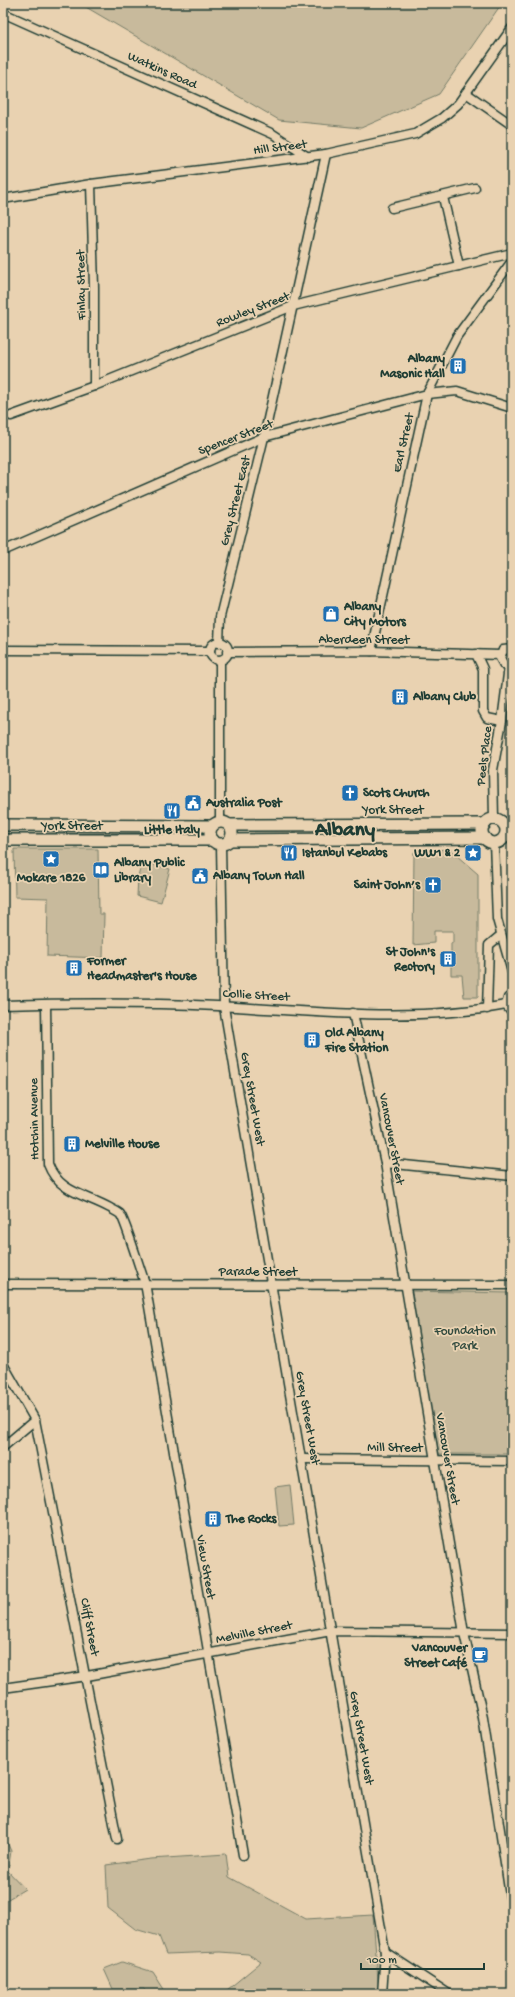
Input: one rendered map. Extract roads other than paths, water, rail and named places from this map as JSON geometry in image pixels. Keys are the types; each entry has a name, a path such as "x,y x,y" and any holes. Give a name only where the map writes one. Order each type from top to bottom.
{"main road":[{"name":"York Street","path":"3,825 499,822"},
{"path":"499,822 506,830 499,839 482,831 499,822"},
{"path":"221,824 233,832 221,842 210,833 221,824"},
{"name":"York Street","path":"3,840 221,842 499,839"}],"street":[{"name":"Watkins Road","path":"3,13 273,134 308,156"},
{"name":"Hill Street","path":"3,199 91,184 326,154 415,134 449,113 466,93 512,28"},
{"path":"466,93 512,125"},
{"name":"Grey Street East","path":"219,642 220,617 294,306 326,154"},
{"name":"Finlay Street","path":"91,184 94,286 94,386"},
{"path":"392,208 443,197 475,188"},
{"path":"443,197 459,266"},
{"name":"Rowley Street","path":"11,416 94,386 294,306 512,253"},
{"name":"Earl Street","path":"371,651 427,394 457,336 512,261"},
{"name":"Spencer Street","path":"3,551 264,437 427,394 457,391 512,408"},
{"path":"210,651 212,646 219,642 226,646 228,652 225,657 220,660"},
{"path":"510,666 502,663 500,655 506,649 512,649"},
{"path":"3,650 210,651"},
{"path":"210,651 214,658 220,660"},
{"name":"Aberdeen Street","path":"228,652 371,651 500,655"},
{"name":"Peels Place","path":"476,654 483,669 483,711 487,718 502,721"},
{"path":"220,660 221,824"},
{"name":"Peels Place","path":"499,822 493,770 510,666"},
{"path":"499,839 496,908 500,935 512,972"},
{"name":"Grey Street West","path":"221,842 224,1007 386,1952 382,1994"},
{"path":"487,1009 489,945 500,935"},
{"path":"512,994 508,998 506,1005 512,1013"},
{"name":"Hotchin Avenue","path":"46,1004 48,1164 50,1170 53,1177 76,1194 95,1200 121,1215 145,1283"},
{"name":"Collie Street","path":"3,1005 168,1004 353,1014 439,1014 487,1009 506,1005"},
{"name":"Vancouver Street","path":"353,1014 385,1163 404,1285 436,1460 464,1633 483,1718 512,1909"},
{"path":"385,1163 512,1176"},
{"name":"Parade Street","path":"3,1284 145,1283 512,1285"},
{"name":"View Street","path":"145,1283 243,1855"},
{"name":"Cliff Street","path":"3,1364 35,1420 87,1676 117,1839"},
{"path":"3,1447 35,1420"},
{"name":"Mill Street","path":"302,1459 512,1461"},
{"name":"Melville Street","path":"3,1688 87,1676 331,1631 512,1633"},
{"path":"386,1952 449,1994"}],"place":[{"name":"Albany Masonic Hall","path":"458,366"},
{"name":"Albany City Motors","path":"331,614"},
{"name":"Albany Club","path":"400,697"},
{"name":"Scots Church","path":"350,793"},
{"name":"Australia Post","path":"193,803"},
{"name":"Little Italy","path":"172,811"},
{"name":"Istanbul Kebabs","path":"289,853"},
{"name":"WW1 & 2","path":"473,853"},
{"name":"Mokare 1826","path":"51,859"},
{"name":"Albany Public Library","path":"101,870"},
{"name":"Albany Town Hall","path":"200,876"},
{"name":"Saint John’s","path":"433,885"},
{"name":"St John's Rectory","path":"448,959"},
{"name":"Former Headmaster's House","path":"74,968"},
{"name":"Old Albany Fire Station","path":"312,1040"},
{"name":"Melville House","path":"72,1144"},
{"name":"The Rocks","path":"213,1519"},
{"name":"Vancouver Street Café","path":"480,1655"}],"district":[{"name":"Albany","path":"345,831"}],"park label":[{"name":"Foundation Park","path":"465,1338"}]}
